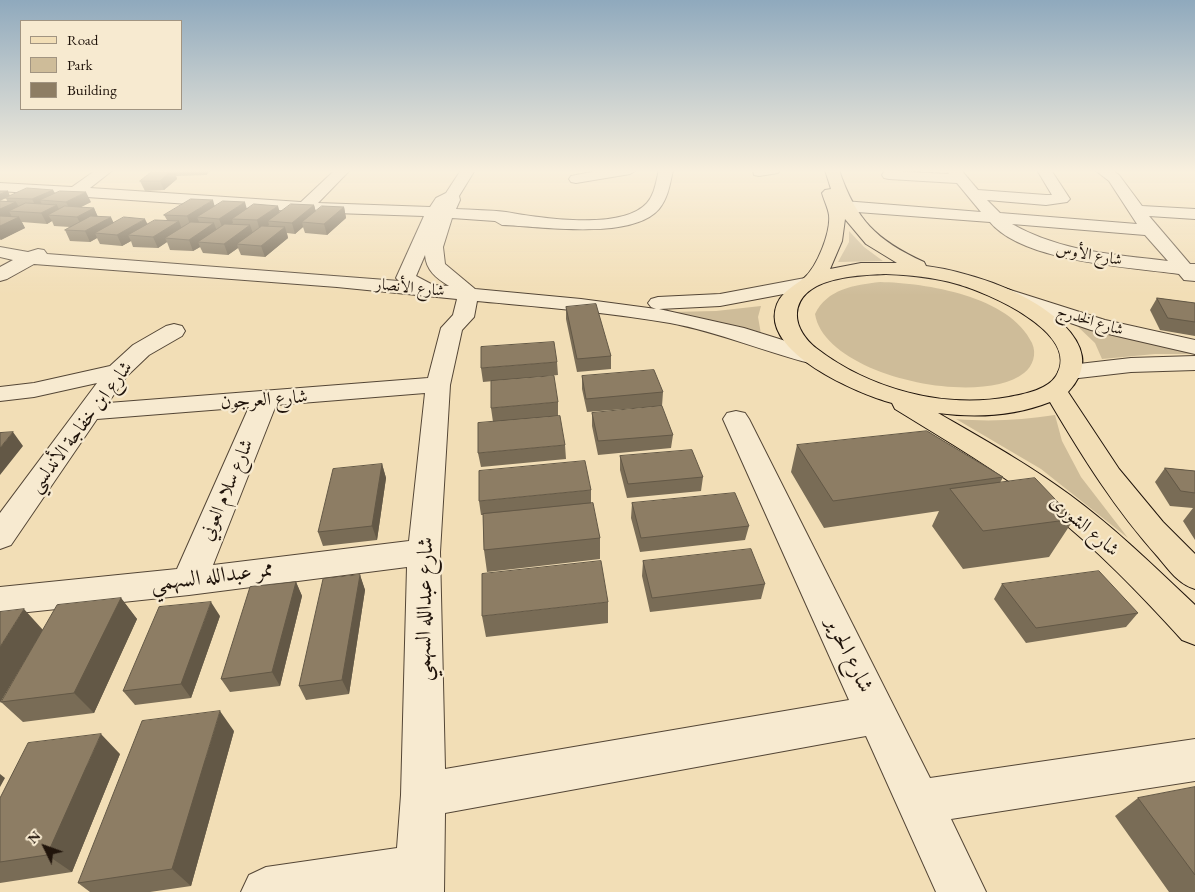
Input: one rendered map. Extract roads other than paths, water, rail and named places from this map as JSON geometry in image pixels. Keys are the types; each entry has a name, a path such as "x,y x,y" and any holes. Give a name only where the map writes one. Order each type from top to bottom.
{"main road":[{"path":"836,212 837,228 824,262 810,282 789,299 786,307 785,319 795,340 814,357 844,376 884,392 928,402 982,407 1009,405 1032,400 1063,381"},
{"path":"848,212 856,224 877,244 904,260 940,275 987,288 1029,308 1056,330 1071,353 1063,381 1109,476 1152,530 1195,576"},
{"path":"810,282 838,272 865,269 894,269 940,275"},
{"name":"شارع الشورى","path":"884,392 980,450 1058,502 1105,542 1195,629"}],"street":[{"path":"408,212 605,224 636,218 648,212"},
{"path":"442,212 414,257 406,278 416,285 432,291 457,322 526,300"},
{"path":"921,212 1150,230"},
{"name":"شارع الأوس","path":"990,212 1001,225 1016,234 1057,250 1192,274"},
{"path":"1136,212 1195,214"},
{"path":"1136,212 1150,230 1192,274"},
{"path":"440,214 485,220 519,220"},
{"path":"440,214 433,262 436,268 462,288"},
{"path":"438,234 485,220"},
{"name":"شارع الأنصار","path":"0,251 270,271 406,278 526,300 671,317 736,333 814,357"},
{"path":"0,275 39,254"},
{"path":"369,275 395,267 414,257"},
{"name":"شارع الأنصار","path":"270,271 432,291 462,288 648,303 720,300 810,282"},
{"name":"شارع عبدالله السهمي","path":"420,880 424,552 438,385 457,322 462,288"},
{"name":"شارع الخدرج","path":"987,288 1099,325 1195,346"},
{"name":"شارع ابن خفاجة الأندلسي","path":"0,537 118,371 141,350 174,331"},
{"name":"شارع الخدرج","path":"1063,381 1158,364 1195,362"},
{"path":"0,394 34,390 118,371"},
{"name":"شارع العرجون","path":"90,412 265,400 438,385"},
{"name":"شارع سلام العوني","path":"189,580 265,400"},
{"name":"شارع الحرير","path":"736,419 961,892"},
{"name":"ممر عبدالله السهمي","path":"0,601 424,552"},
{"path":"422,795 878,716"},
{"path":"918,802 1195,760"},
{"path":"266,892 420,880"}]}
